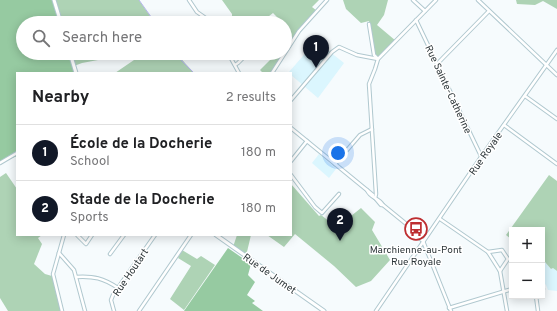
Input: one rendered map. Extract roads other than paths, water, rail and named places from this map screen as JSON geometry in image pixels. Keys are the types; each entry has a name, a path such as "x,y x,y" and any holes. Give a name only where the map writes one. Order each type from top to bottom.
{"street":[{"path":"54,0 59,16"},
{"path":"189,0 196,12 203,16"},
{"path":"292,42 299,31 327,0"},
{"path":"413,0 425,12"},
{"path":"375,198 376,194 369,84 378,59 436,0"},
{"path":"478,0 557,75"},
{"path":"437,64 489,11"},
{"name":"Rue Sainte-Catherine","path":"416,20 481,157"},
{"path":"369,24 374,55 378,59"},
{"path":"292,99 332,52 339,47 357,55 378,59"},
{"name":"Rue Royale","path":"376,311 481,157 557,50"},
{"path":"554,54 557,57"},
{"path":"72,60 76,72"},
{"path":"232,60 238,72"},
{"path":"235,65 241,60"},
{"path":"273,72 280,60"},
{"path":"525,96 557,119"},
{"path":"504,125 557,164"},
{"path":"292,129 367,190 368,194 382,203 424,241 450,309 509,290"},
{"path":"335,164 360,135 372,129"},
{"path":"292,160 307,141"},
{"path":"0,163 16,155"},
{"path":"292,176 315,207 322,213 339,194"},
{"path":"440,219 488,252 500,271 507,311"},
{"path":"62,311 53,274 64,236"},
{"path":"78,236 86,244 91,236"},
{"path":"110,254 123,236"},
{"name":"Rue Houtart","path":"114,311 111,300 154,236"},
{"path":"139,311 190,236"},
{"name":"Rue de Jumet","path":"217,236 324,311"},
{"path":"488,252 502,250 508,260 500,271"},
{"path":"59,253 72,266 85,311"},
{"path":"76,277 86,276 102,279 118,288"},
{"path":"536,299 538,311"}],"waterway":[{"path":"139,0 150,16"},
{"path":"181,60 193,72"}],"place":[{"name":"École de la Docherie","path":"316,68"},
{"name":"Marchienne-au-Pont Rue Royale","path":"416,229"},
{"name":"Stade de la Docherie","path":"340,241"}]}
